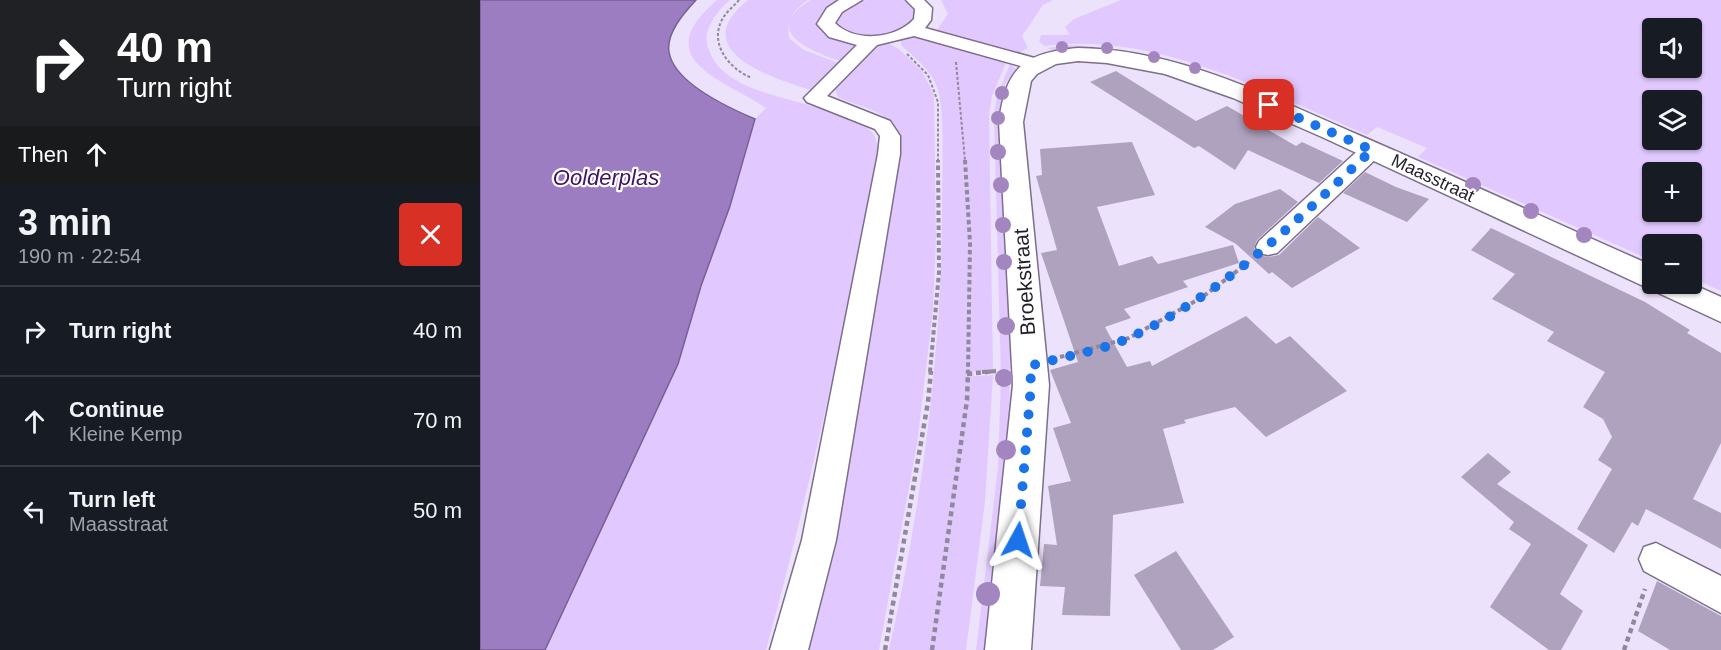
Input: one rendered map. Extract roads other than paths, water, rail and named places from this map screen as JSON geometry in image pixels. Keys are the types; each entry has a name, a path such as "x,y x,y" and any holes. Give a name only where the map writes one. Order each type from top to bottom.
{"street":[{"path":"854,0 835,9 828,16 826,24 830,31 839,37 881,39 913,30 926,15 924,8 914,0"},
{"path":"913,30 1035,64"},
{"path":"789,650 819,540 889,154 890,136 883,125 814,98 881,39"},
{"name":"Maasstraat","path":"1035,64 1053,58 1107,56 1150,63 1194,76 1248,96 1372,150 1642,274"},
{"name":"Broekstraat","path":"1008,650 1031,385 1011,122 1016,85 1035,64"},
{"path":"1268,247 1372,150"},
{"path":"1686,294 1721,310"},
{"path":"1656,560 1721,595"}],"water":[{"name":"Oolderplas","path":"480,0 696,0 677,24 670,38 669,52 673,63 681,74 704,93 755,119 730,206 701,286 678,364 545,650 480,650"}]}
